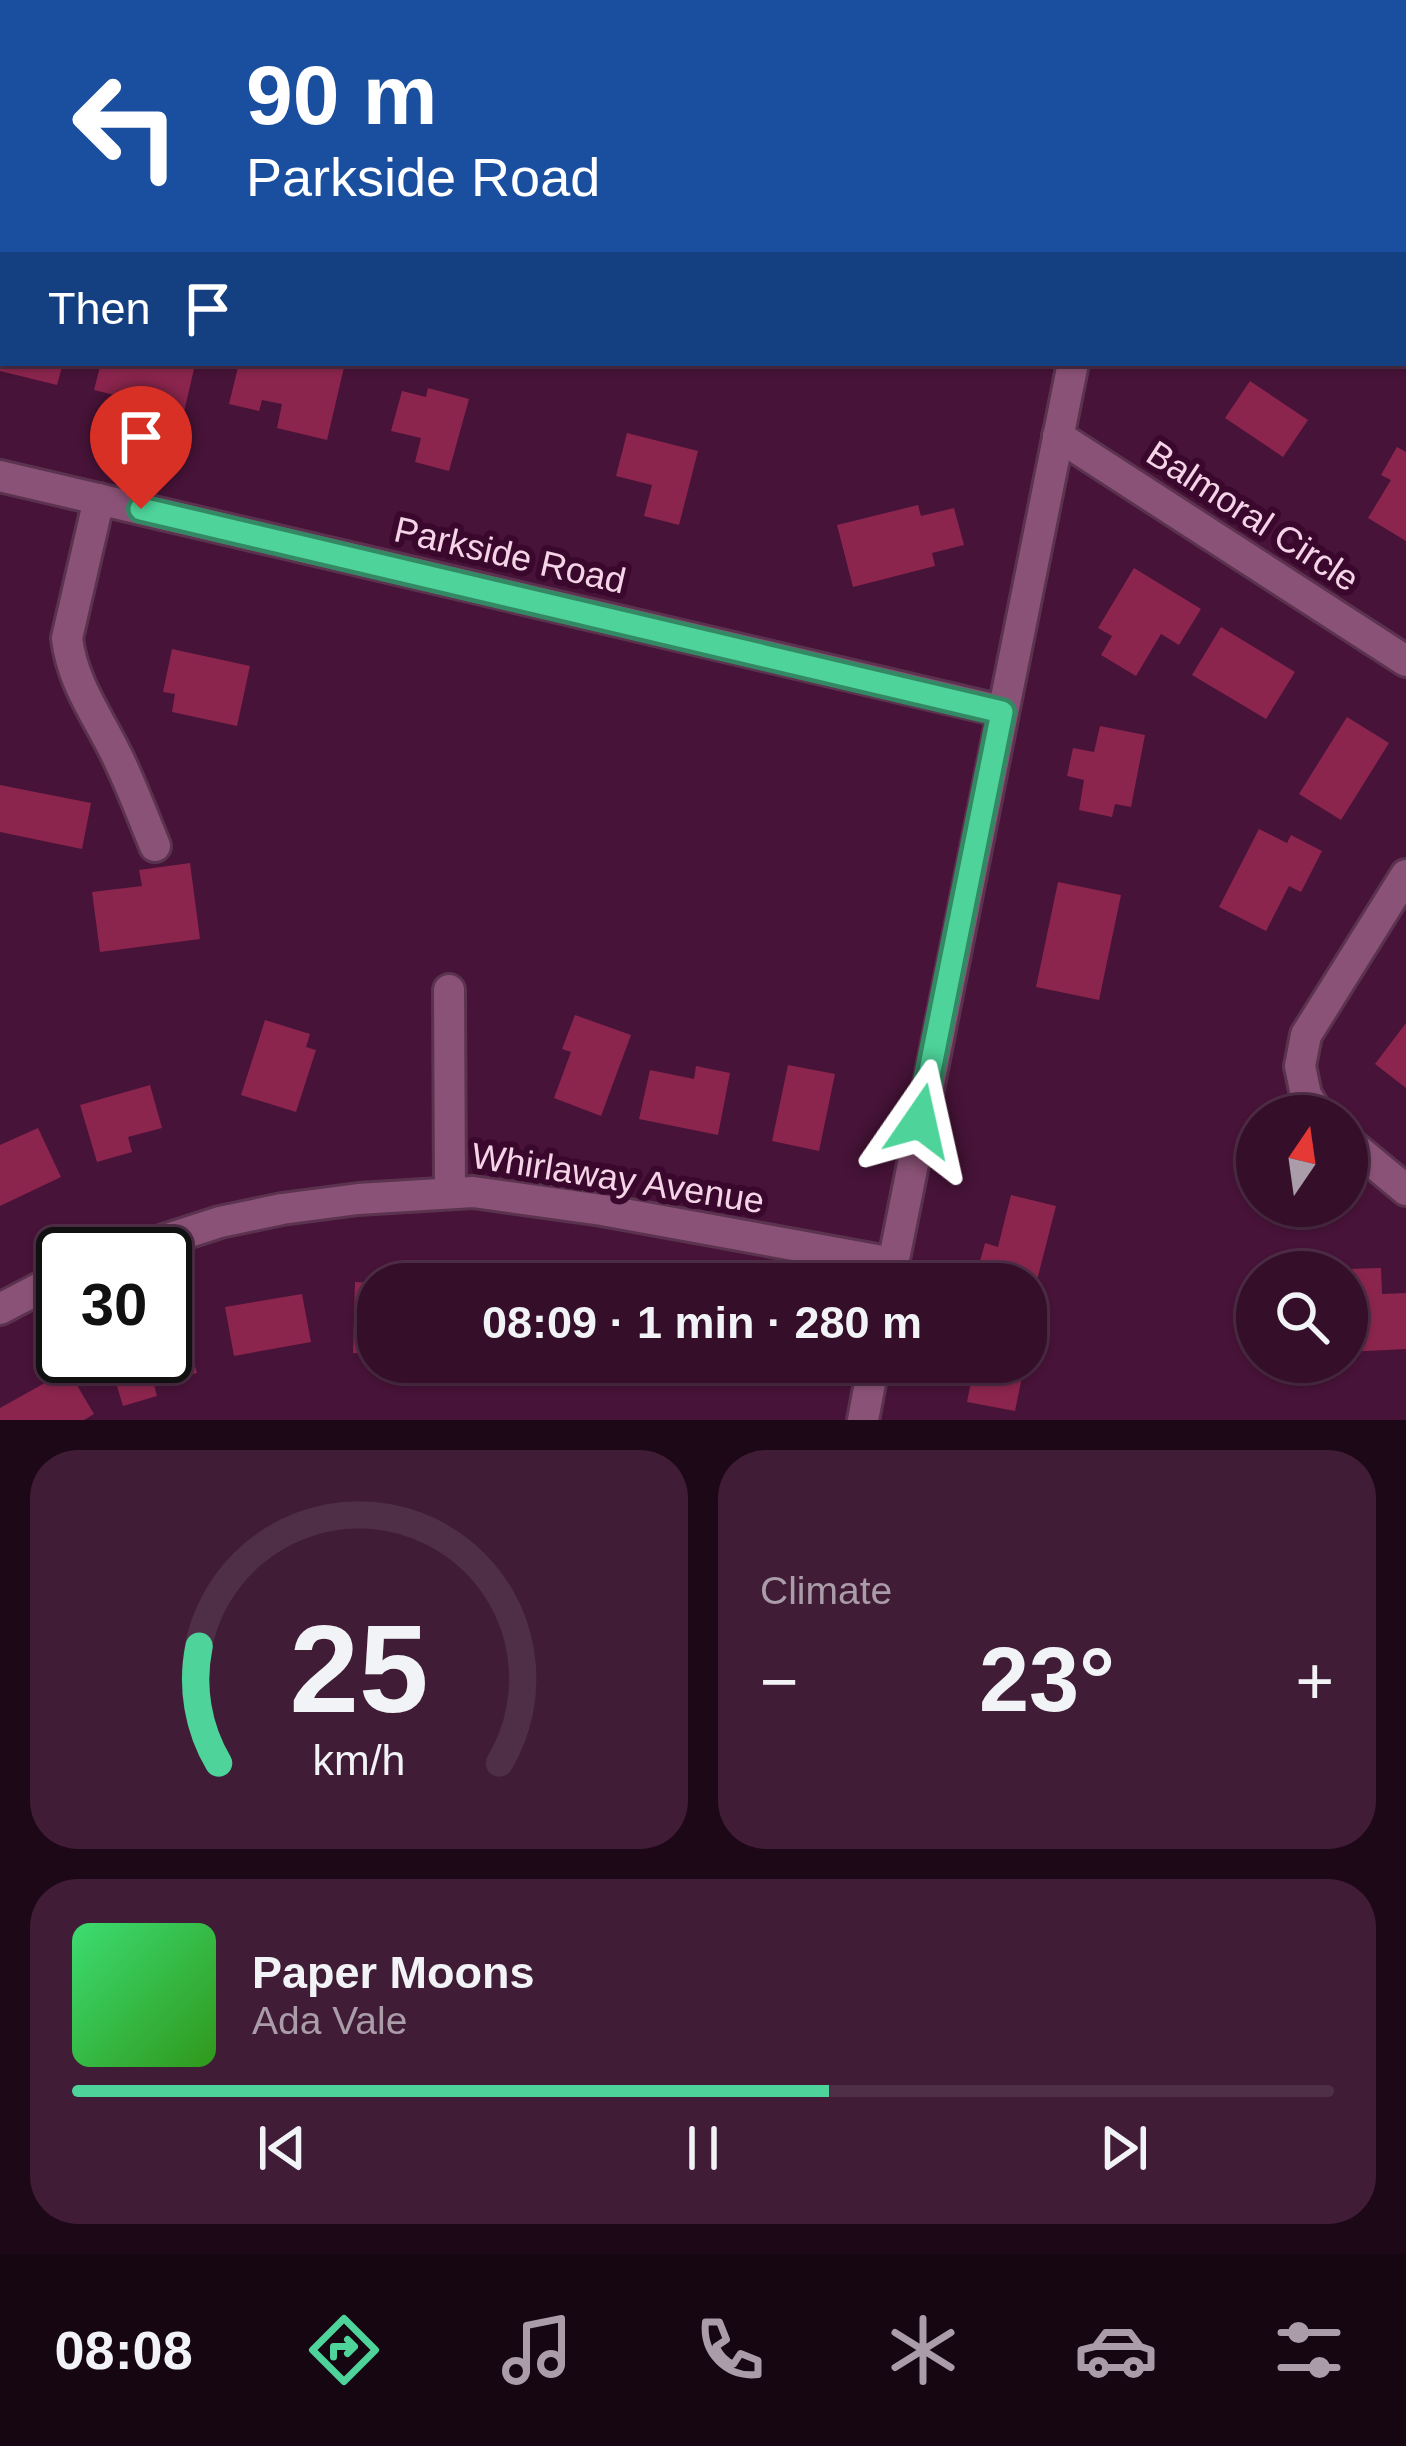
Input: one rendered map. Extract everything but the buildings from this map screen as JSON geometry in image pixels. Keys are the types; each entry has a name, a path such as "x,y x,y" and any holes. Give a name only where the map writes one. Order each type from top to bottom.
{"street":[{"path":"893,1263 1072,366"},
{"name":"Balmoral Circle","path":"1058,436 1406,662"},
{"name":"Parkside Road","path":"0,476 1002,712"},
{"path":"99,499 67,638 70,661 155,846"},
{"path":"1306,1095 1300,1066 1306,1035 1406,875"},
{"path":"449,990 450,1192"},
{"path":"1368,1158 1406,1190"},
{"name":"Whirlaway Avenue","path":"192,1231 282,1209 473,1192 602,1210 845,1263"},
{"path":"0,1309 36,1290"},
{"path":"863,1420 870,1383"}],"route":[{"path":"141,509 1002,712 920,1121"}]}
